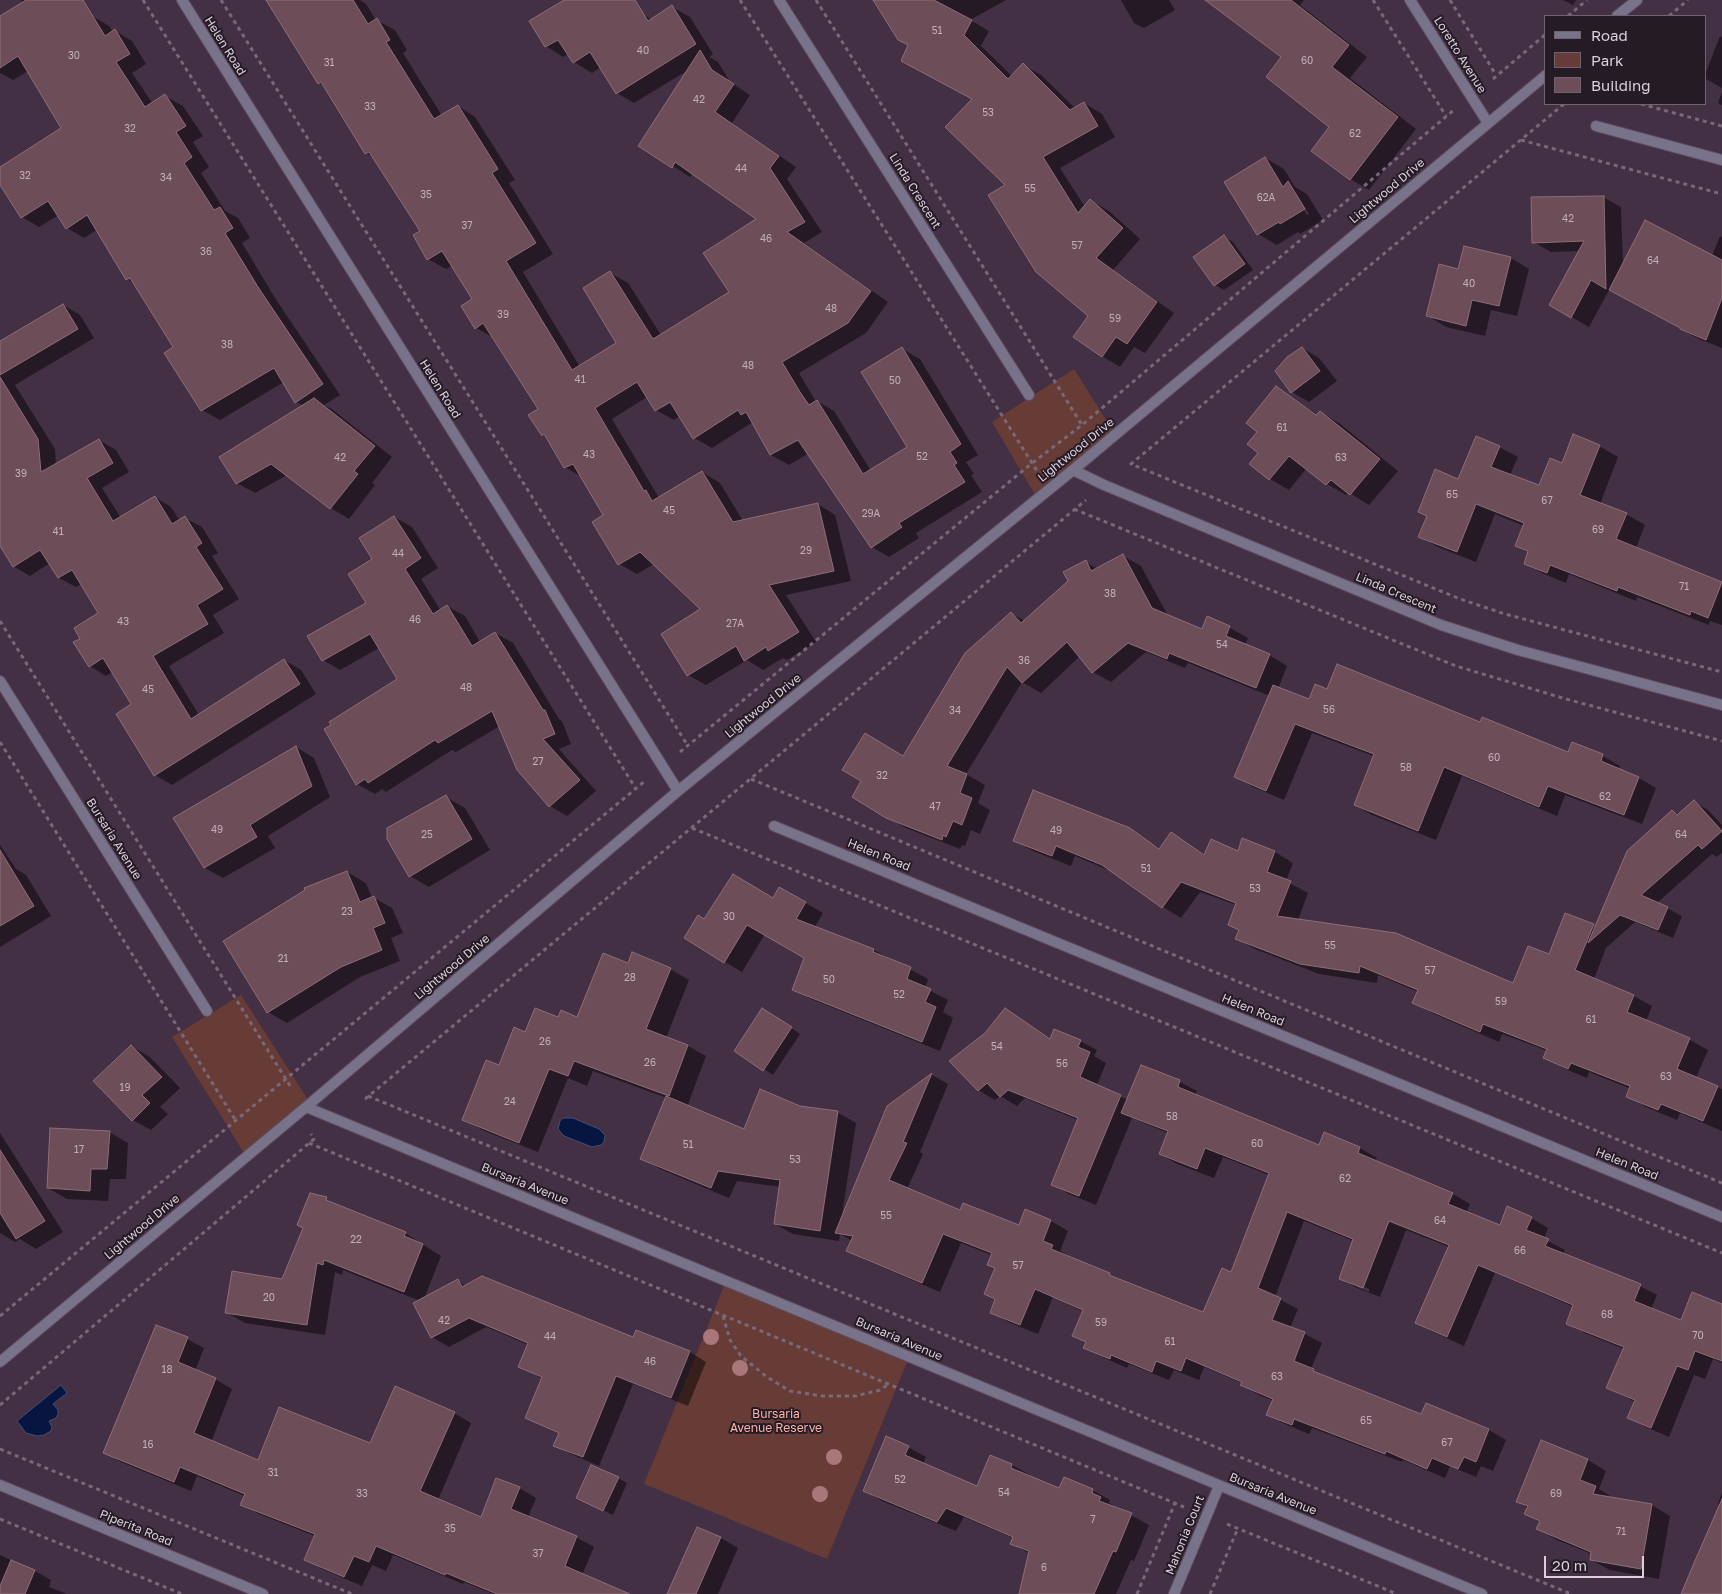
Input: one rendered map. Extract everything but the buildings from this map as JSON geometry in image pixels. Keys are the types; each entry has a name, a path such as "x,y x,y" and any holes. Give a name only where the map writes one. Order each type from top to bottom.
{"street":[{"name":"Helen Road","path":"182,0 678,791"},
{"name":"Linda Crescent","path":"779,0 1029,395"},
{"name":"Loretto Avenue","path":"1410,0 1488,123"},
{"path":"1618,15 1637,0"},
{"name":"Lightwood Drive","path":"0,1362 306,1107 678,791 1073,470 1544,77"},
{"path":"1596,126 1722,160"},
{"name":"Linda Crescent","path":"1073,470 1440,625 1518,650 1722,705"},
{"name":"Bursaria Avenue","path":"0,681 207,1011"},
{"name":"Helen Road","path":"774,826 1722,1217"},
{"name":"Bursaria Avenue","path":"306,1107 1482,1594"},
{"name":"Piperita Road","path":"0,1485 263,1594"},
{"name":"Mahonia Court","path":"1174,1594 1219,1486"}],"path":[{"path":"143,0 636,789"},
{"path":"221,0 688,746"},
{"path":"740,0 1031,464"},
{"path":"816,0 1082,424"},
{"path":"1373,0 1446,116"},
{"path":"1450,0 1496,75"},
{"path":"1569,15 1587,0"},
{"path":"1670,15 1688,0"},
{"path":"1492,79 1544,36"},
{"path":"1563,105 1130,464 1460,599 1505,614 1722,672"},
{"path":"1645,105 1722,126"},
{"path":"680,752 1082,424 1455,109"},
{"path":"1520,140 1722,194"},
{"path":"1076,499 1082,503"},
{"path":"1087,499 366,1097 1571,1594"},
{"path":"1074,510 1456,666 1566,699 1722,741"},
{"path":"0,621 295,1093"},
{"path":"0,742 236,1121"},
{"path":"751,779 1722,1183"},
{"path":"0,1316 645,781"},
{"path":"692,828 1722,1252"},
{"path":"0,1405 314,1139 311,1133"},
{"path":"308,1143 1184,1507"},
{"path":"723,1316 730,1340 741,1356 767,1377 790,1391 809,1395 840,1397 866,1395 880,1390 889,1384"},
{"path":"0,1449 352,1594"},
{"path":"1137,1594 1175,1503"},
{"path":"0,1519 182,1594"},
{"path":"1227,1524 1397,1594"},
{"path":"1210,1594 1238,1528"}],"green space":[{"path":"1074,369 1115,434 1037,498 992,422"},
{"path":"241,995 310,1103 246,1156 172,1037"},
{"name":"Bursaria Avenue Reserve","path":"726,1281 909,1357 827,1559 644,1484"}],"water":[{"path":"563,1118 573,1118 599,1129 605,1135 604,1142 601,1145 592,1147 564,1136 558,1129"},
{"path":"61,1385 67,1393 53,1404 58,1410 58,1414 56,1418 49,1421 52,1427 51,1431 37,1436 26,1433 17,1421"}]}
